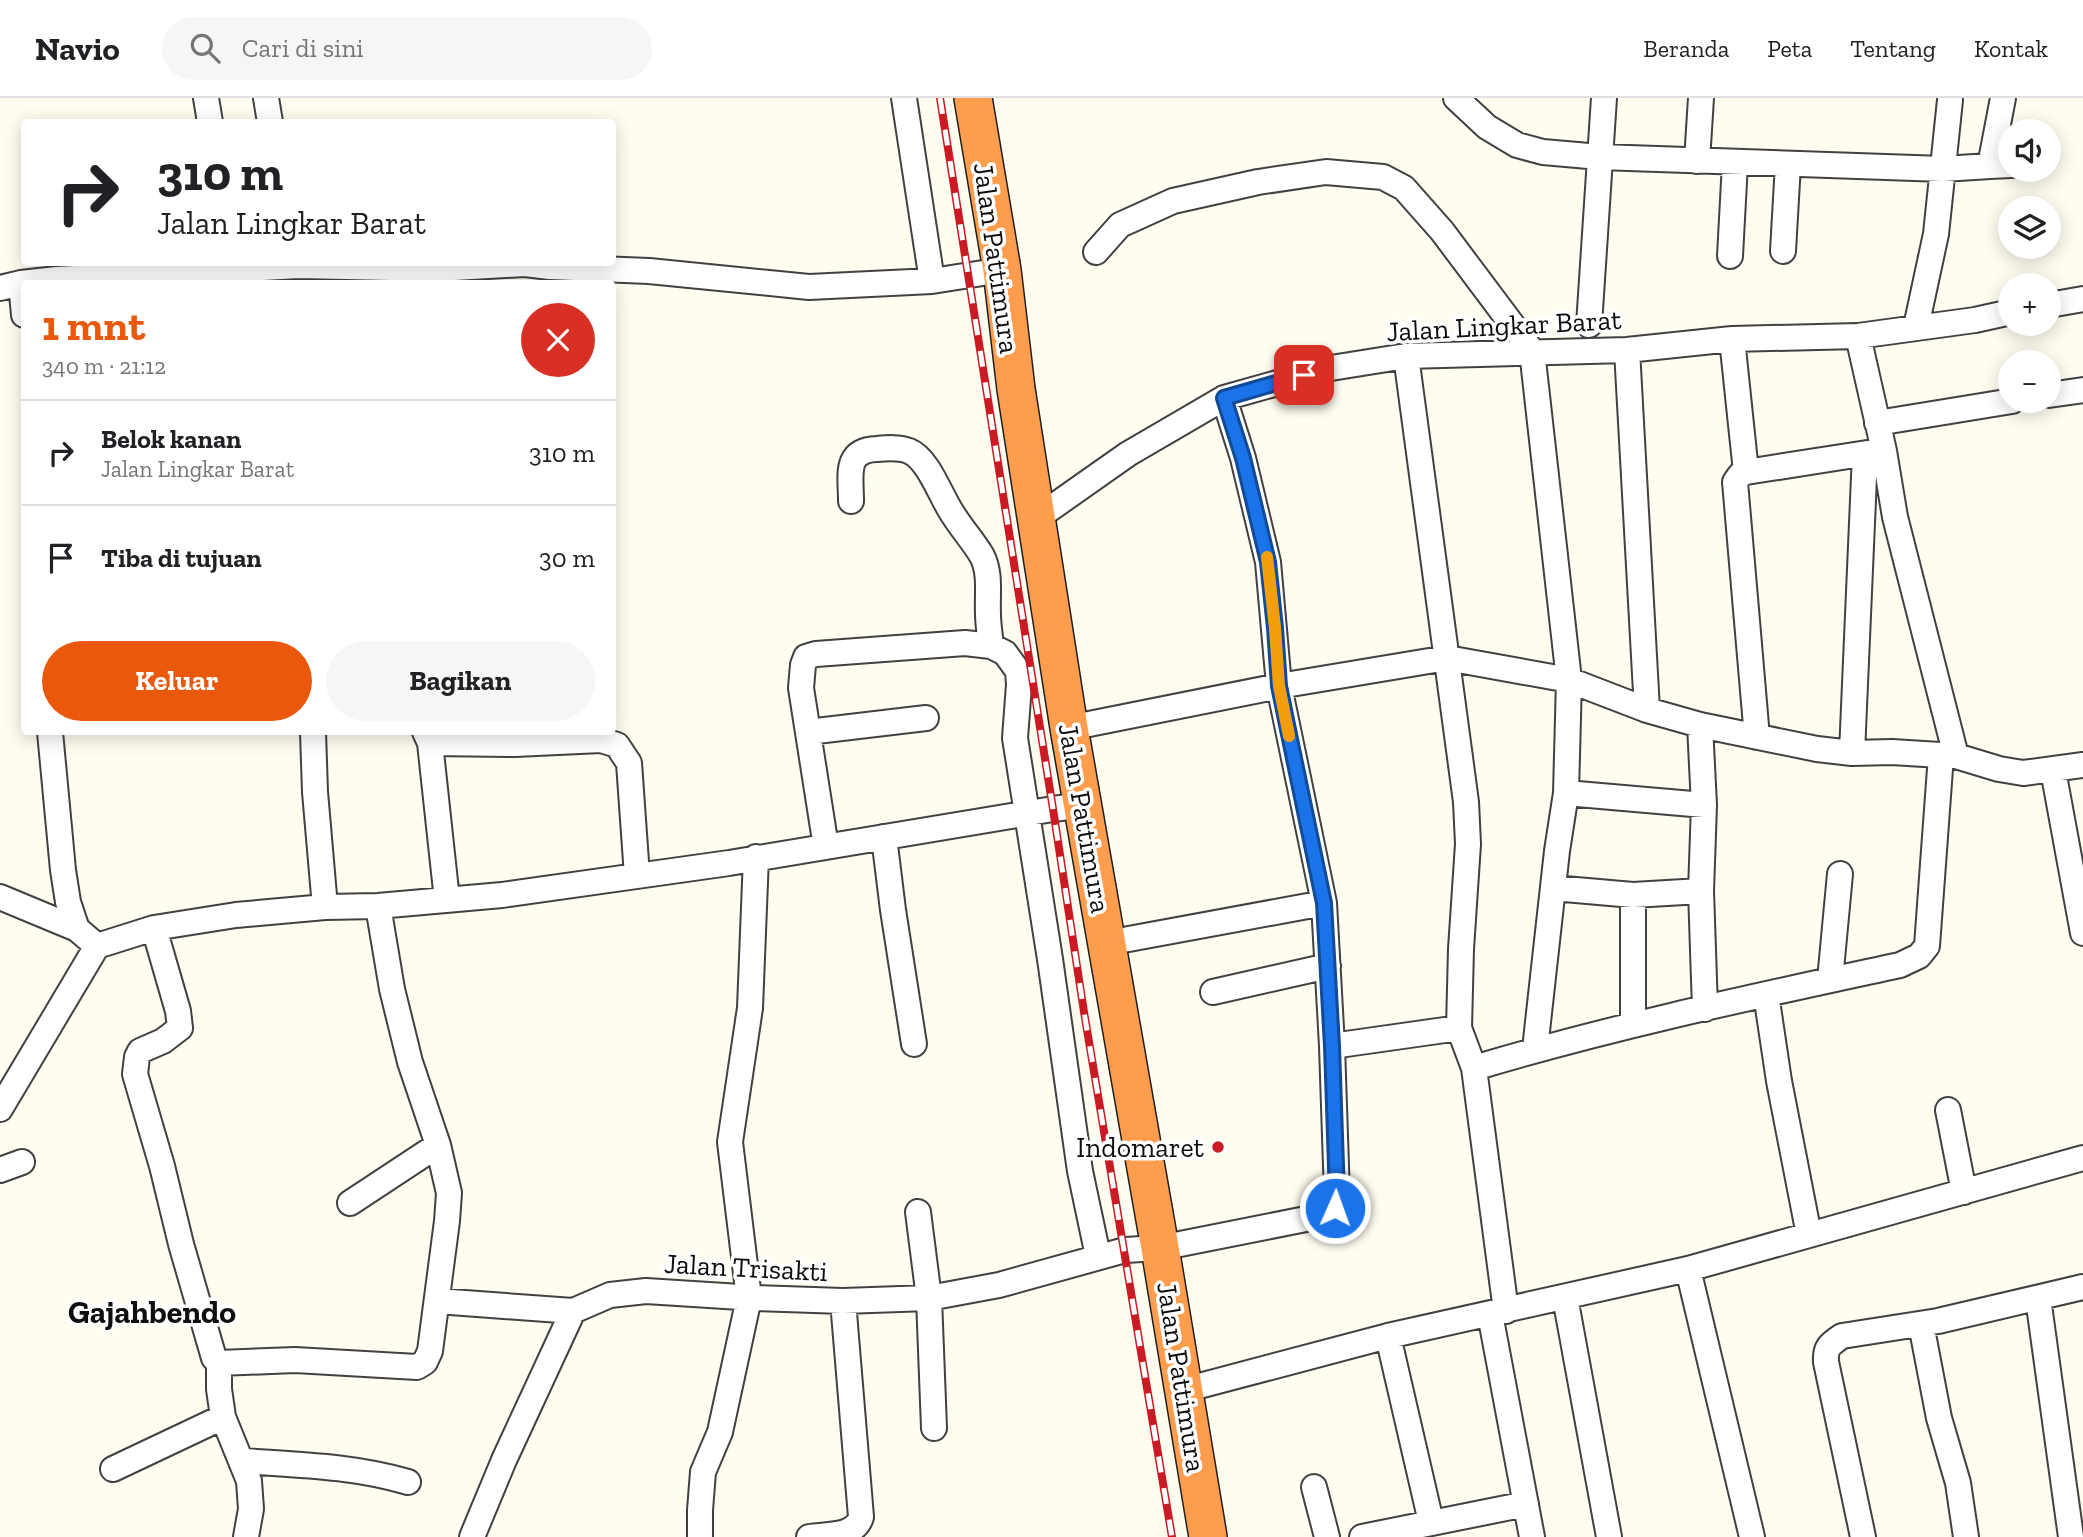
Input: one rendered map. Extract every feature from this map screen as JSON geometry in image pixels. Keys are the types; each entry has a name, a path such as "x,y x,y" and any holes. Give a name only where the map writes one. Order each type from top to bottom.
{"highway":[{"name":"Jalan Pattimura","path":"973,98 1002,270 1013,371 1069,727 1208,1537"}],"street":[{"path":"206,98 210,119"},
{"path":"266,98 270,119"},
{"path":"904,98 932,281"},
{"path":"1455,98 1487,127 1517,145 1543,152 1600,157 1943,170 1998,165"},
{"path":"1589,325 1604,98"},
{"path":"1697,161 1702,98"},
{"path":"2002,119 2003,98"},
{"path":"1918,320 1936,234 1950,100"},
{"path":"1730,256 1735,163"},
{"path":"1783,251 1788,164"},
{"path":"1096,252 1121,225 1173,201 1258,182 1326,172 1383,177 1404,188 1442,231 1532,351 1569,680 1566,793 1535,1049"},
{"path":"28,280 56,271 140,279 278,266"},
{"path":"307,266 346,276 490,266"},
{"path":"542,266 649,271 809,288 932,281 1002,270"},
{"path":"10,286 21,309"},
{"path":"2061,303 2083,299"},
{"name":"Jalan Lingkar Barat","path":"1037,518 1128,454 1224,398 1331,368 1406,356 1627,350 1732,339 1858,335 1918,320 1975,320 1998,315"},
{"path":"1852,753 1877,424 1858,335"},
{"path":"1732,339 1746,471"},
{"path":"1627,350 1647,710"},
{"path":"1406,356 1466,803 1468,844 1459,1028 1474,1068 1498,1312 1532,1537"},
{"path":"2061,393 2083,390"},
{"path":"1224,398 1243,458 1268,562 1279,686 1324,903 1332,1046 1459,1028"},
{"path":"1877,424 1998,403"},
{"path":"851,501 852,468 854,456 859,452 896,448 911,452 926,467 952,514 982,556 986,571 991,646"},
{"path":"1757,737 1735,482 1746,471 1875,452"},
{"path":"1474,1068 1633,1024 1900,965 1919,956 1927,946 1948,756 1895,517 1875,452"},
{"path":"825,847 801,688 806,657 816,654 965,643 991,646 1005,653 1018,671 1015,738 1080,1171 1098,1256"},
{"path":"1069,727 1447,657 1569,680 1647,710 1700,725 1817,749 1852,753 1892,752 1948,756 2023,773 2083,765"},
{"path":"808,732 926,718"},
{"path":"1700,725 1704,805 1701,891 1705,1009"},
{"path":"50,735 63,870 68,902 77,929"},
{"path":"313,735 325,906"},
{"path":"447,900 427,737 515,744 601,740 617,745 629,764 637,876"},
{"path":"2053,770 2072,816 2083,933"},
{"path":"1566,793 1704,805"},
{"path":"0,1109 97,946 154,928 236,915 325,906 378,906 447,900 637,876 1083,805"},
{"path":"884,837 914,1044"},
{"path":"700,1537 704,1472 720,1432 749,1298 730,1142 750,1008 757,858"},
{"path":"1829,980 1840,874"},
{"path":"1553,888 1633,895 1701,891"},
{"path":"1633,895 1633,1024"},
{"path":"0,897 77,929 97,946"},
{"path":"1107,943 1324,903"},
{"path":"215,1357 417,1367 425,1362 430,1351 449,1194 440,1156 410,1062 378,906"},
{"path":"154,928 180,1028 163,1041 140,1051 135,1074 215,1357 223,1417 249,1481 251,1509 246,1537"},
{"path":"1213,992 1328,966"},
{"path":"1766,994 1779,1081 1810,1235"},
{"name":"Jalan Trisakti","path":"562,1310 610,1295 646,1291 843,1301 929,1298 999,1285 1125,1250 1160,1248 1326,1215 1335,1208 1337,1196 1332,1046"},
{"path":"1948,1110 1964,1192"},
{"path":"350,1203 440,1156"},
{"path":"1184,1390 1388,1336 1688,1269 2083,1158"},
{"path":"918,1212 929,1298 934,1428"},
{"path":"1688,1269 1752,1537"},
{"path":"1863,1537 1826,1362 1825,1351 1830,1344 1842,1336 1930,1322 2083,1287"},
{"path":"1565,1297 1609,1537"},
{"path":"2038,1298 2074,1520"},
{"path":"438,1301 562,1310 472,1537"},
{"path":"810,1537 851,1531 858,1526 861,1517 843,1301"},
{"path":"1930,1322 1939,1418 1958,1483 1966,1537"},
{"path":"1388,1336 1431,1522"},
{"path":"113,1469 223,1417"},
{"path":"243,1461 374,1472 408,1482"},
{"path":"1314,1487 1327,1537"},
{"path":"1362,1537 1526,1504"}],"railway":[{"path":"940,98 1084,1012 1172,1537"}],"slow traffic":[{"path":"1267,557 1279,686 1289,736"}],"place":[{"name":"Indomaret","path":"1218,1147"}],"district":[{"name":"Gajahbendo","path":"152,1312"}],"route":[{"path":"1304,375 1224,398 1243,458 1268,562 1279,686 1324,903 1332,1046 1337,1196 1335,1208"}]}
